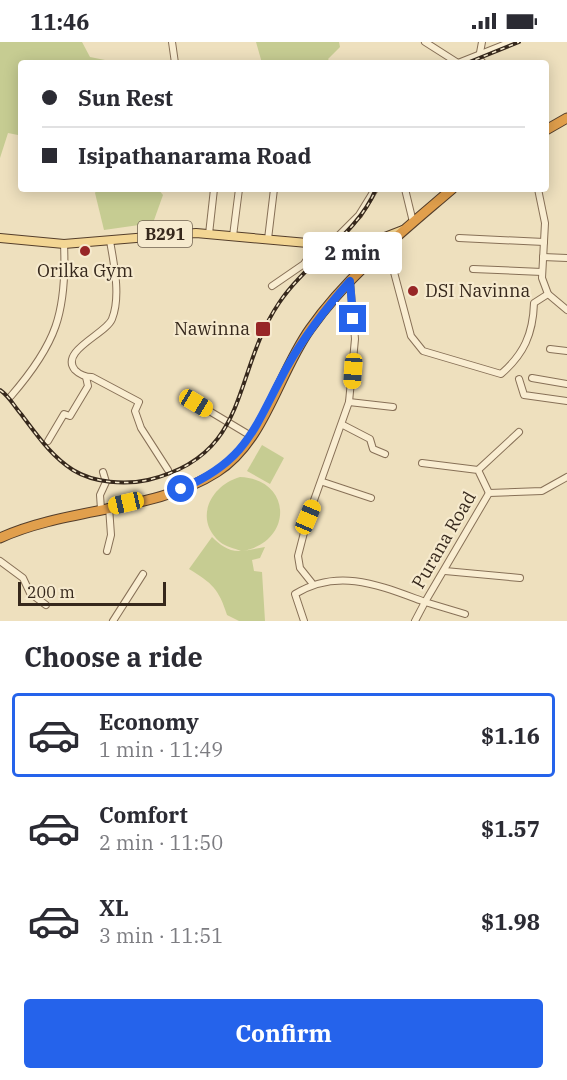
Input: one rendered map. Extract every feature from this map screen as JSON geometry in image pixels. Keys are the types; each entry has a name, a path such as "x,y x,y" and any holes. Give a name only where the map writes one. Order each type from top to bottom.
{"highway":[{"path":"549,127 567,118"},
{"path":"0,538 181,489 202,480 224,466 251,436 309,330 350,281 409,225 448,192"}],"main road":[{"name":"B291","path":"0,238 64,244 142,236 209,234 329,245 385,237 409,225"}],"street":[{"path":"172,42 175,60"},
{"path":"425,42 453,60"},
{"path":"482,42 479,55 482,60"},
{"path":"466,60 511,42"},
{"path":"209,234 214,192"},
{"path":"233,236 239,192"},
{"path":"268,239 274,192"},
{"path":"329,245 359,215 373,192"},
{"path":"405,192 409,225"},
{"path":"539,192 545,223 542,272 548,294 567,310"},
{"path":"459,238 544,242"},
{"path":"110,241 115,290 112,320 106,329 75,352 72,359 76,370 86,377 139,402 135,411 141,428 168,470"},
{"path":"12,396 32,372 56,331 66,281 64,244"},
{"path":"272,286 304,264 317,244"},
{"path":"387,246 411,336 423,351 501,374 515,362 529,341 534,303 548,294"},
{"path":"543,257 567,258"},
{"path":"473,269 542,272"},
{"path":"304,621 296,594 312,583 300,568 298,556 308,517 323,482 349,402 355,339 350,281"},
{"path":"550,349 567,351"},
{"path":"48,441 64,414 70,416 88,386 86,377"},
{"path":"532,378 567,384"},
{"path":"519,380 524,395 567,401"},
{"path":"349,402 393,407"},
{"path":"196,403 251,436"},
{"path":"343,425 369,439 373,449 385,454"},
{"path":"422,463 478,470 519,432"},
{"path":"478,470 489,493"},
{"path":"104,472 106,482 100,495 111,535 107,551"},
{"name":"Purana Road","path":"312,583 348,578 425,602 489,493 542,491 567,477"},
{"path":"323,482 371,498"},
{"path":"0,561 23,578 30,593 46,604"},
{"path":"445,570 520,578"},
{"path":"112,621 142,574"},
{"path":"415,621 425,602 465,614"}],"green space":[{"path":"0,42 82,42 90,57 105,60 18,60 18,135 8,133 0,158"},
{"path":"256,42 339,42 340,47 329,60 261,60"},
{"path":"160,192 163,195 153,223 104,230 95,193"},
{"path":"262,445 284,458 270,484 247,471"},
{"path":"240,477 257,480 270,488 277,499 280,511 278,524 271,536 260,545 243,551 265,547 260,558 252,560 254,571 262,572 265,621 239,621 227,615 214,588 204,578 189,569 212,537 225,547 241,551 220,542 212,533 207,513 209,504 221,487"}],"railway":[{"path":"474,60 519,42"},
{"path":"0,390 9,398 51,452 73,470 90,478 110,482 130,482 148,480 182,468 206,452 222,432 234,409 264,330 279,303 303,274 357,220 374,192"}],"place":[{"name":"Orilka Gym","path":"85,251"},
{"name":"DSI Navinna","path":"413,291"},
{"name":"Nawinna","path":"263,329"}],"route":[{"path":"181,489 217,472 242,450 309,330 350,281 353,319"}]}
